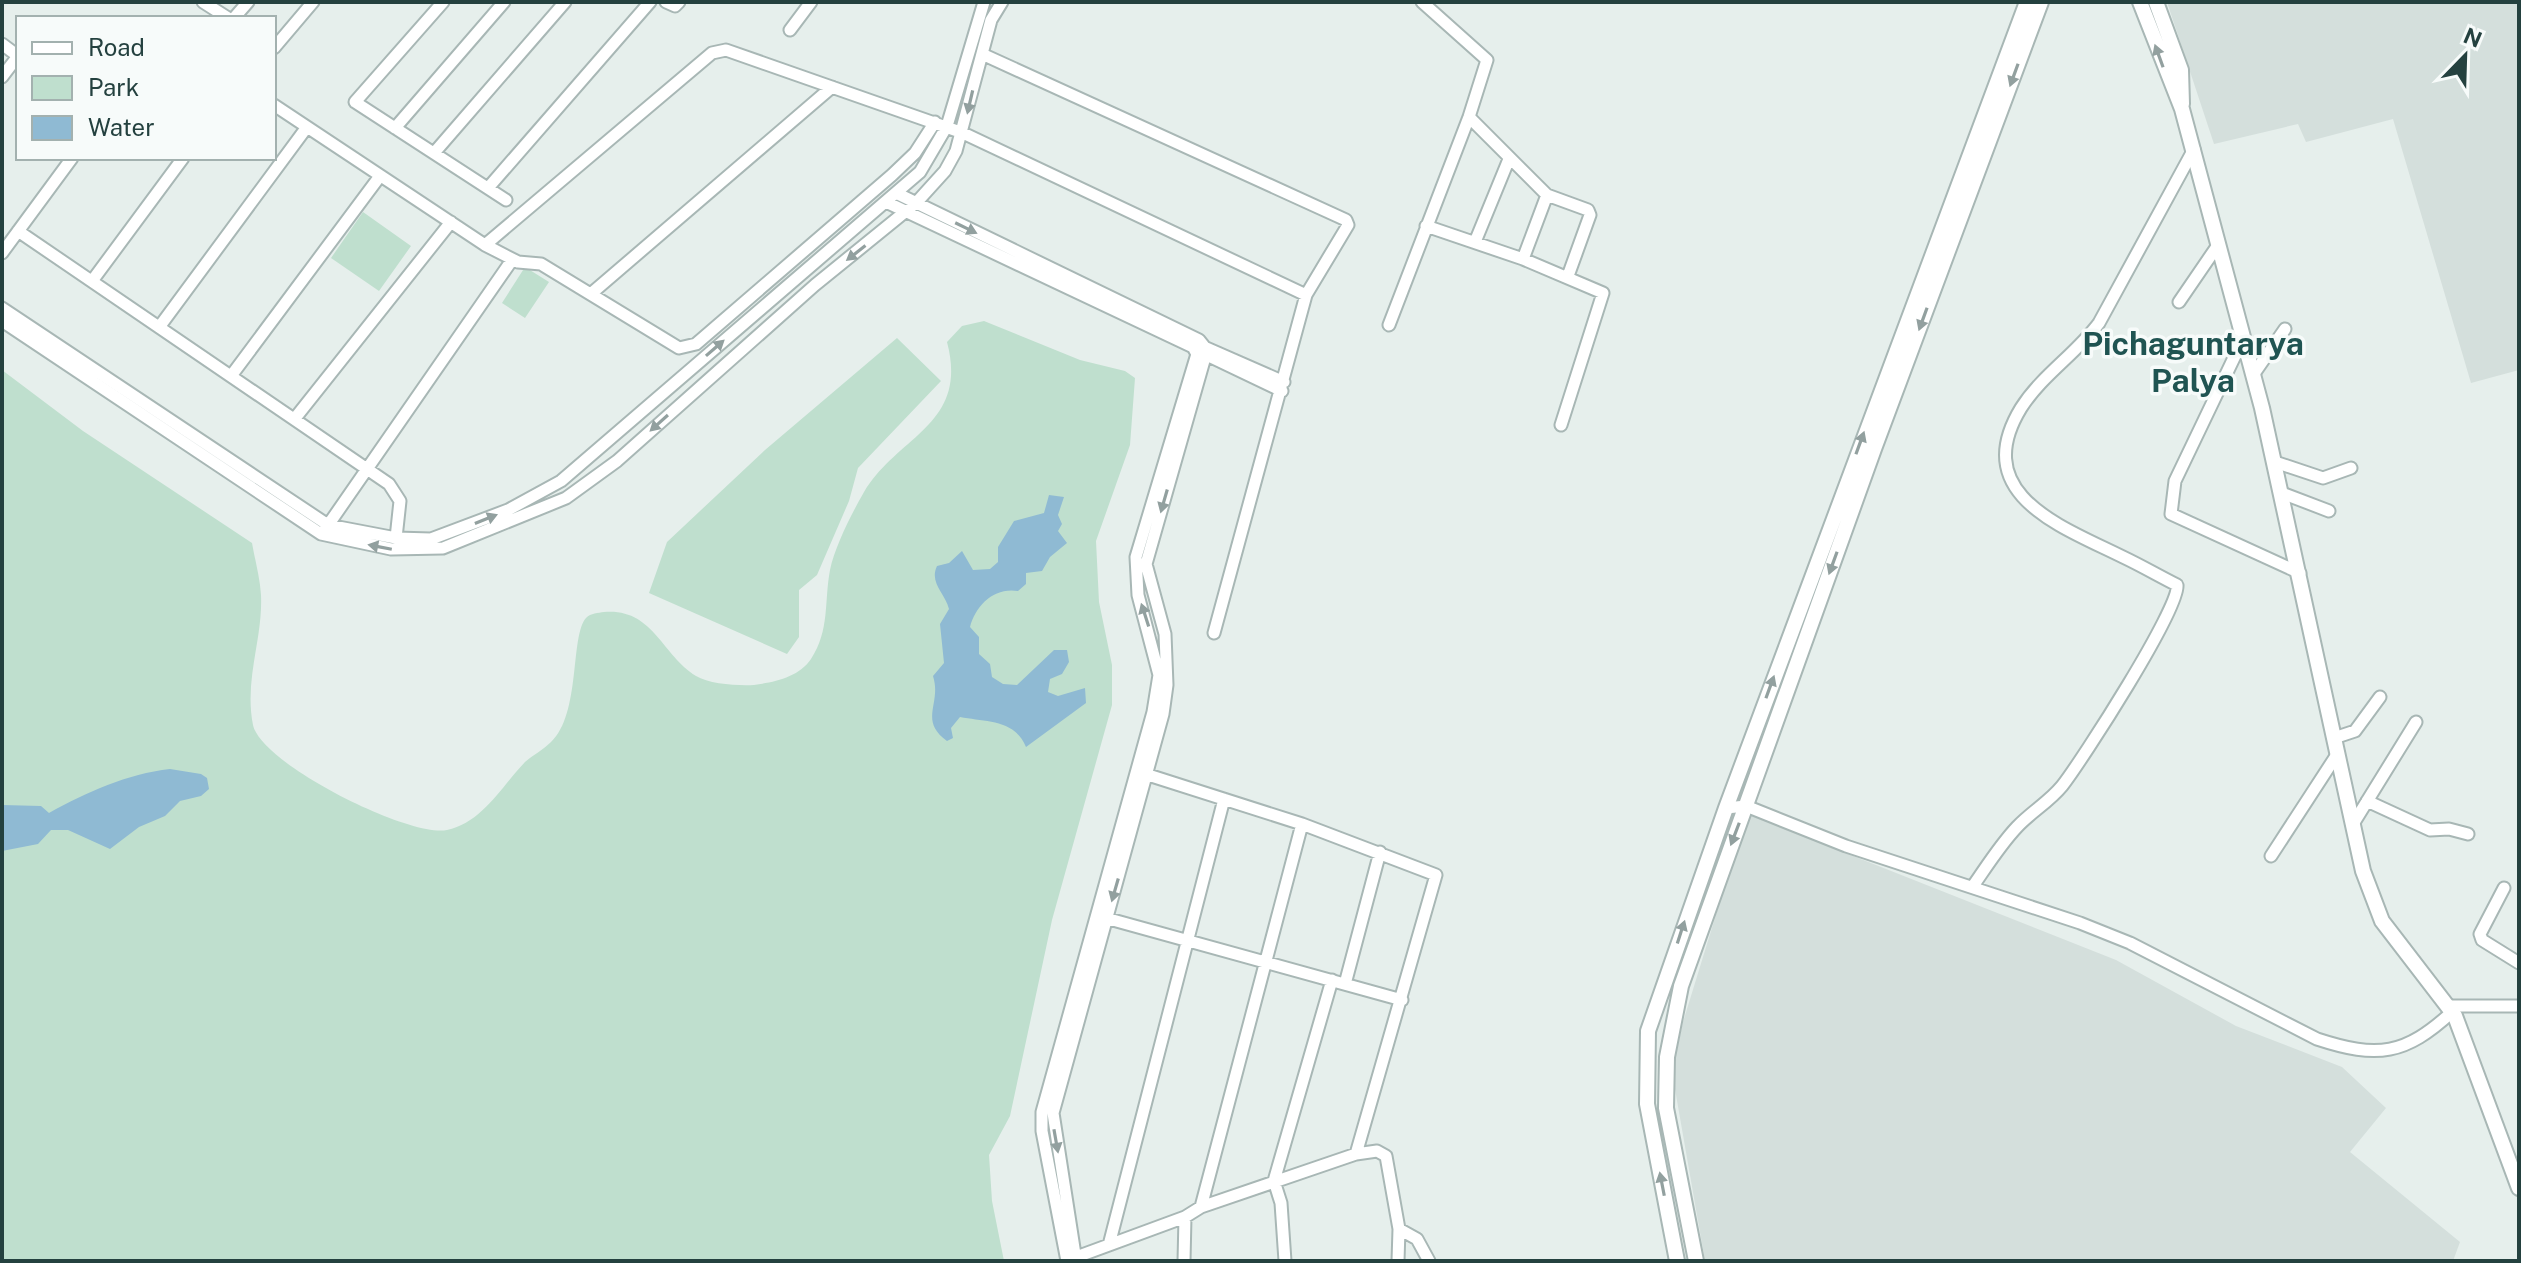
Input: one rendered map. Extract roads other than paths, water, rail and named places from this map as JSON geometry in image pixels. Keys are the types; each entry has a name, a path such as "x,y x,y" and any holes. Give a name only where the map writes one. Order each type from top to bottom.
{"street":[{"path":"203,2 225,16"},
{"path":"276,46 313,2"},
{"path":"443,2 355,102 506,200"},
{"path":"395,128 504,2"},
{"path":"434,153 565,2"},
{"path":"488,188 650,2"},
{"path":"666,2 675,6 679,2"},
{"path":"790,30 811,2"},
{"path":"2,308 324,530 396,538 440,537 508,510 561,481 920,172 947,126 984,2"},
{"path":"2,321 324,530 391,549 443,548 566,498 617,461 815,285 916,203 945,171 963,133 991,20 1002,2"},
{"path":"1389,325 1469,117 1487,60 1422,2"},
{"path":"1677,1261 1647,1104 1648,1031 1726,808 2027,2"},
{"path":"1696,1261 1666,1108 1667,1057 1681,986 2041,2"},
{"path":"2140,2 2182,109 2253,375 2300,573 2363,871 2382,921 2450,1009 2518,1184"},
{"path":"2156,2 2181,70 2182,109"},
{"path":"276,49 287,56"},
{"path":"485,245 718,50 947,126 1306,295"},
{"path":"982,54 1343,217 1348,225 1306,295 1214,633"},
{"path":"2,77 16,59"},
{"path":"593,292 832,87"},
{"path":"276,106 485,245 512,260 541,264 593,292 679,348 696,344 892,175 915,153 935,122"},
{"path":"1469,117 1547,195 1589,212 1568,276"},
{"path":"160,326 307,127"},
{"path":"1973,886 2003,842 2052,797 2071,774 2158,633 2178,593 2177,585 2038,514 2014,484 2006,467 2006,453 2019,412 2032,393 2085,342 2099,323 2194,149"},
{"path":"1475,242 1509,159"},
{"path":"2,253 71,160"},
{"path":"92,281 182,160"},
{"path":"231,376 380,176"},
{"path":"896,193 1200,350"},
{"path":"1523,259 1547,195"},
{"path":"886,202 1283,386"},
{"path":"296,417 451,222"},
{"path":"1426,226 1568,276 1598,289 1604,296 1561,425"},
{"path":"18,231 296,417 389,484 400,501 396,538"},
{"path":"2179,302 2218,245"},
{"path":"324,530 512,260"},
{"path":"2253,375 2285,329"},
{"path":"2243,339 2175,481 2171,514 2300,573"},
{"path":"1200,350 1136,557 1138,595 1159,675 1143,773 1041,1121 1071,1260 1185,1217 1201,1207 1356,1154 1377,1151 1386,1156 1399,1229 1398,1261"},
{"path":"669,388 683,402"},
{"path":"2275,462 2323,478 2351,468"},
{"path":"2282,493 2329,511"},
{"path":"2271,856 2336,746 2355,731 2380,697"},
{"path":"2353,824 2416,722"},
{"path":"1143,773 1302,824 1436,875 1356,1154"},
{"path":"1109,1245 1224,799"},
{"path":"2367,801 2430,830 2449,829 2468,834"},
{"path":"1726,808 1746,806 1846,846 1973,886 2130,943 2317,1039 2350,1050 2373,1051 2412,1044 2450,1009 2519,1006"},
{"path":"1201,1207 1302,824"},
{"path":"1345,984 1380,852"},
{"path":"2504,888 2480,934 2482,940 2519,963"},
{"path":"1102,917 1267,960 1402,1000"},
{"path":"1285,1261 1281,1203 1274,1181 1332,980"},
{"path":"1184,1261 1185,1217"},
{"path":"1399,1229 1417,1239 1429,1261"}],"water":[{"path":"1049,495 1064,497 1058,515 1062,524 1058,531 1067,543 1050,557 1042,571 1026,573 1026,584 1018,591 1001,592 987,599 970,627 979,637 979,654 990,664 992,677 1003,684 1017,685 1054,650 1067,650 1069,662 1062,674 1050,679 1048,692 1058,696 1085,688 1086,703 1026,747 1015,731 1007,727 960,717 951,728 953,738 947,741 938,733 932,719 935,695 933,676 944,663 940,624 949,609 936,583 937,566 949,563 962,551 973,570 990,569 998,562 998,547 1014,521 1044,513"},
{"path":"170,769 201,774 207,778 209,789 201,796 180,801 165,816 139,827 110,849 68,830 51,830 38,844 2,851 2,805 41,806 49,813 108,785"}],"district":[{"name":"Pichaguntarya Palya","path":"2193,362"}]}
